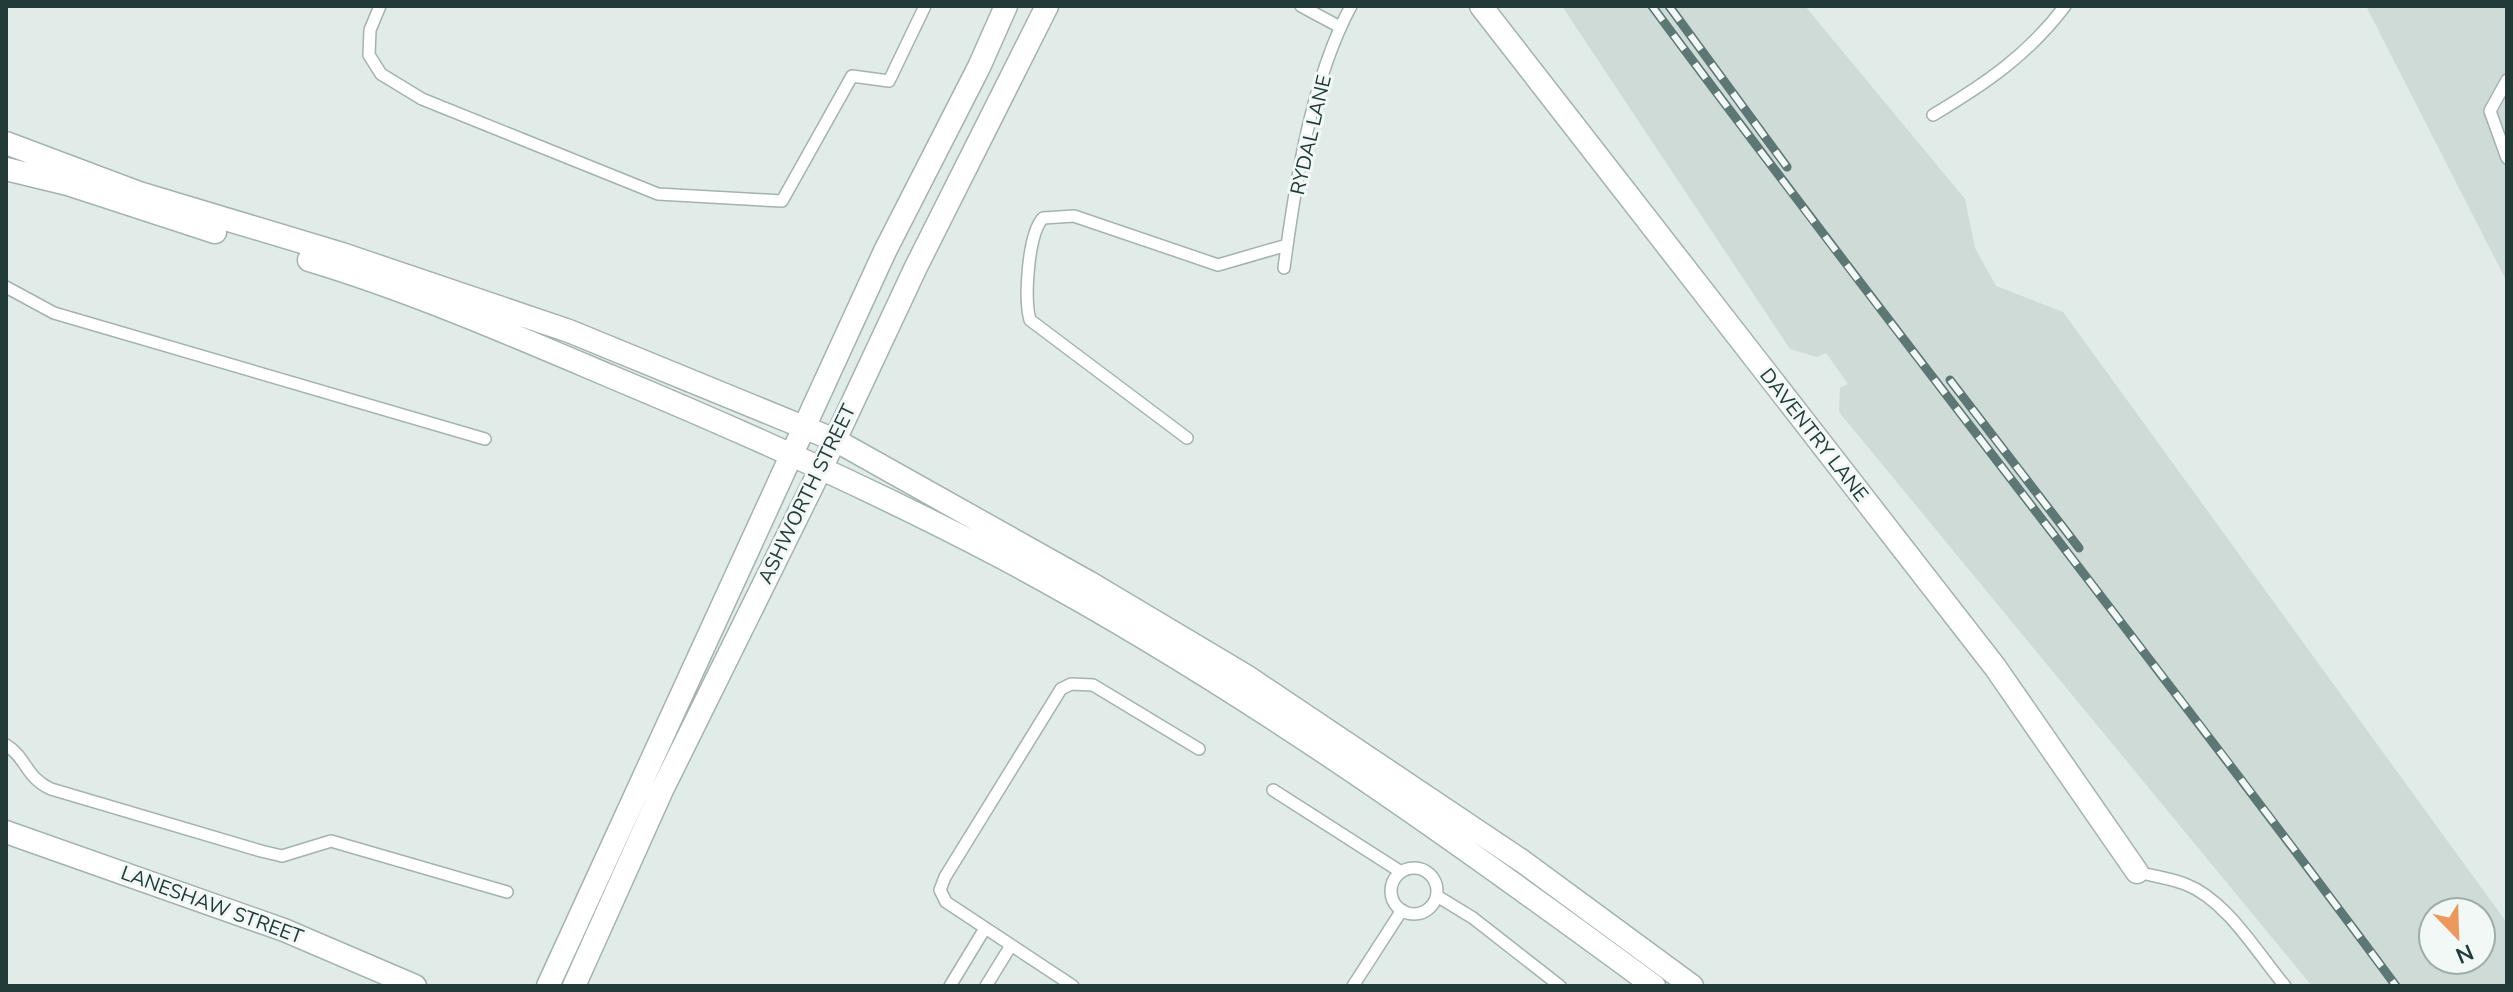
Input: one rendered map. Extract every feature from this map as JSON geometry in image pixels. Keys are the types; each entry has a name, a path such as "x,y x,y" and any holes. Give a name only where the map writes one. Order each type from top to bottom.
{"street":[{"name":"ASHWORTH STREET","path":"548,986 885,251 979,67 1006,6"},
{"name":"ASHWORTH STREET","path":"574,986 662,790 835,440 902,294 1047,6"},
{"name":"DAVENTRY LANE","path":"1481,6 1995,667 2137,872"},
{"path":"6,143 136,201 333,267 571,359 724,424 1006,560 1234,694 1511,881 1654,986"},
{"path":"6,169 342,254 569,331 835,440 1090,583 1246,676 1522,861 1692,986"},
{"name":"LANESHAW STREET","path":"6,832 284,930 415,986"}],"lane":[{"path":"380,6 370,30 369,55 381,74 422,99 658,194 782,201 852,76 889,81 925,6"},
{"path":"1301,6 1340,27"},
{"name":"RYDAL LANE","path":"1284,268 1318,96 1340,27 1351,6"},
{"path":"1933,115 1991,81 2028,51 2065,6"},
{"path":"2507,80 2496,95 2490,111 2507,158"},
{"path":"1187,438 1030,320 1027,293 1035,226 1043,218 1074,216 1218,265 1287,245"},
{"path":"6,287 54,313 485,439"},
{"path":"1073,986 946,902 940,890 942,882 1061,689 1071,684 1093,685 1199,749"},
{"path":"6,745 18,754 29,776 51,789 216,838 282,856 331,841 507,892"},
{"path":"1273,790 1401,872"},
{"path":"1419,868 1427,872 1437,887 1437,896 1427,910 1410,913 1395,904 1391,886 1401,872 1419,868"},
{"path":"2137,872 2186,884 2204,894 2285,986"},
{"path":"1437,896 1473,918 1560,986"},
{"path":"1353,986 1402,910"},
{"path":"950,986 984,930"},
{"path":"986,986 1010,947"}],"shaded area":[{"path":"1562,6 1805,6 1965,199 1975,248 1996,286 2063,312 2487,896 2417,896 2417,976 2497,976 2497,909 2507,923 2507,986 2312,986 1839,412 1840,388 1848,384 1826,353 1817,357 1790,349"},
{"path":"2366,6 2507,6 2507,282"}],"railway":[{"path":"1652,6 2396,986"},
{"path":"1669,6 1787,167"},
{"path":"1950,380 2079,548"}]}
